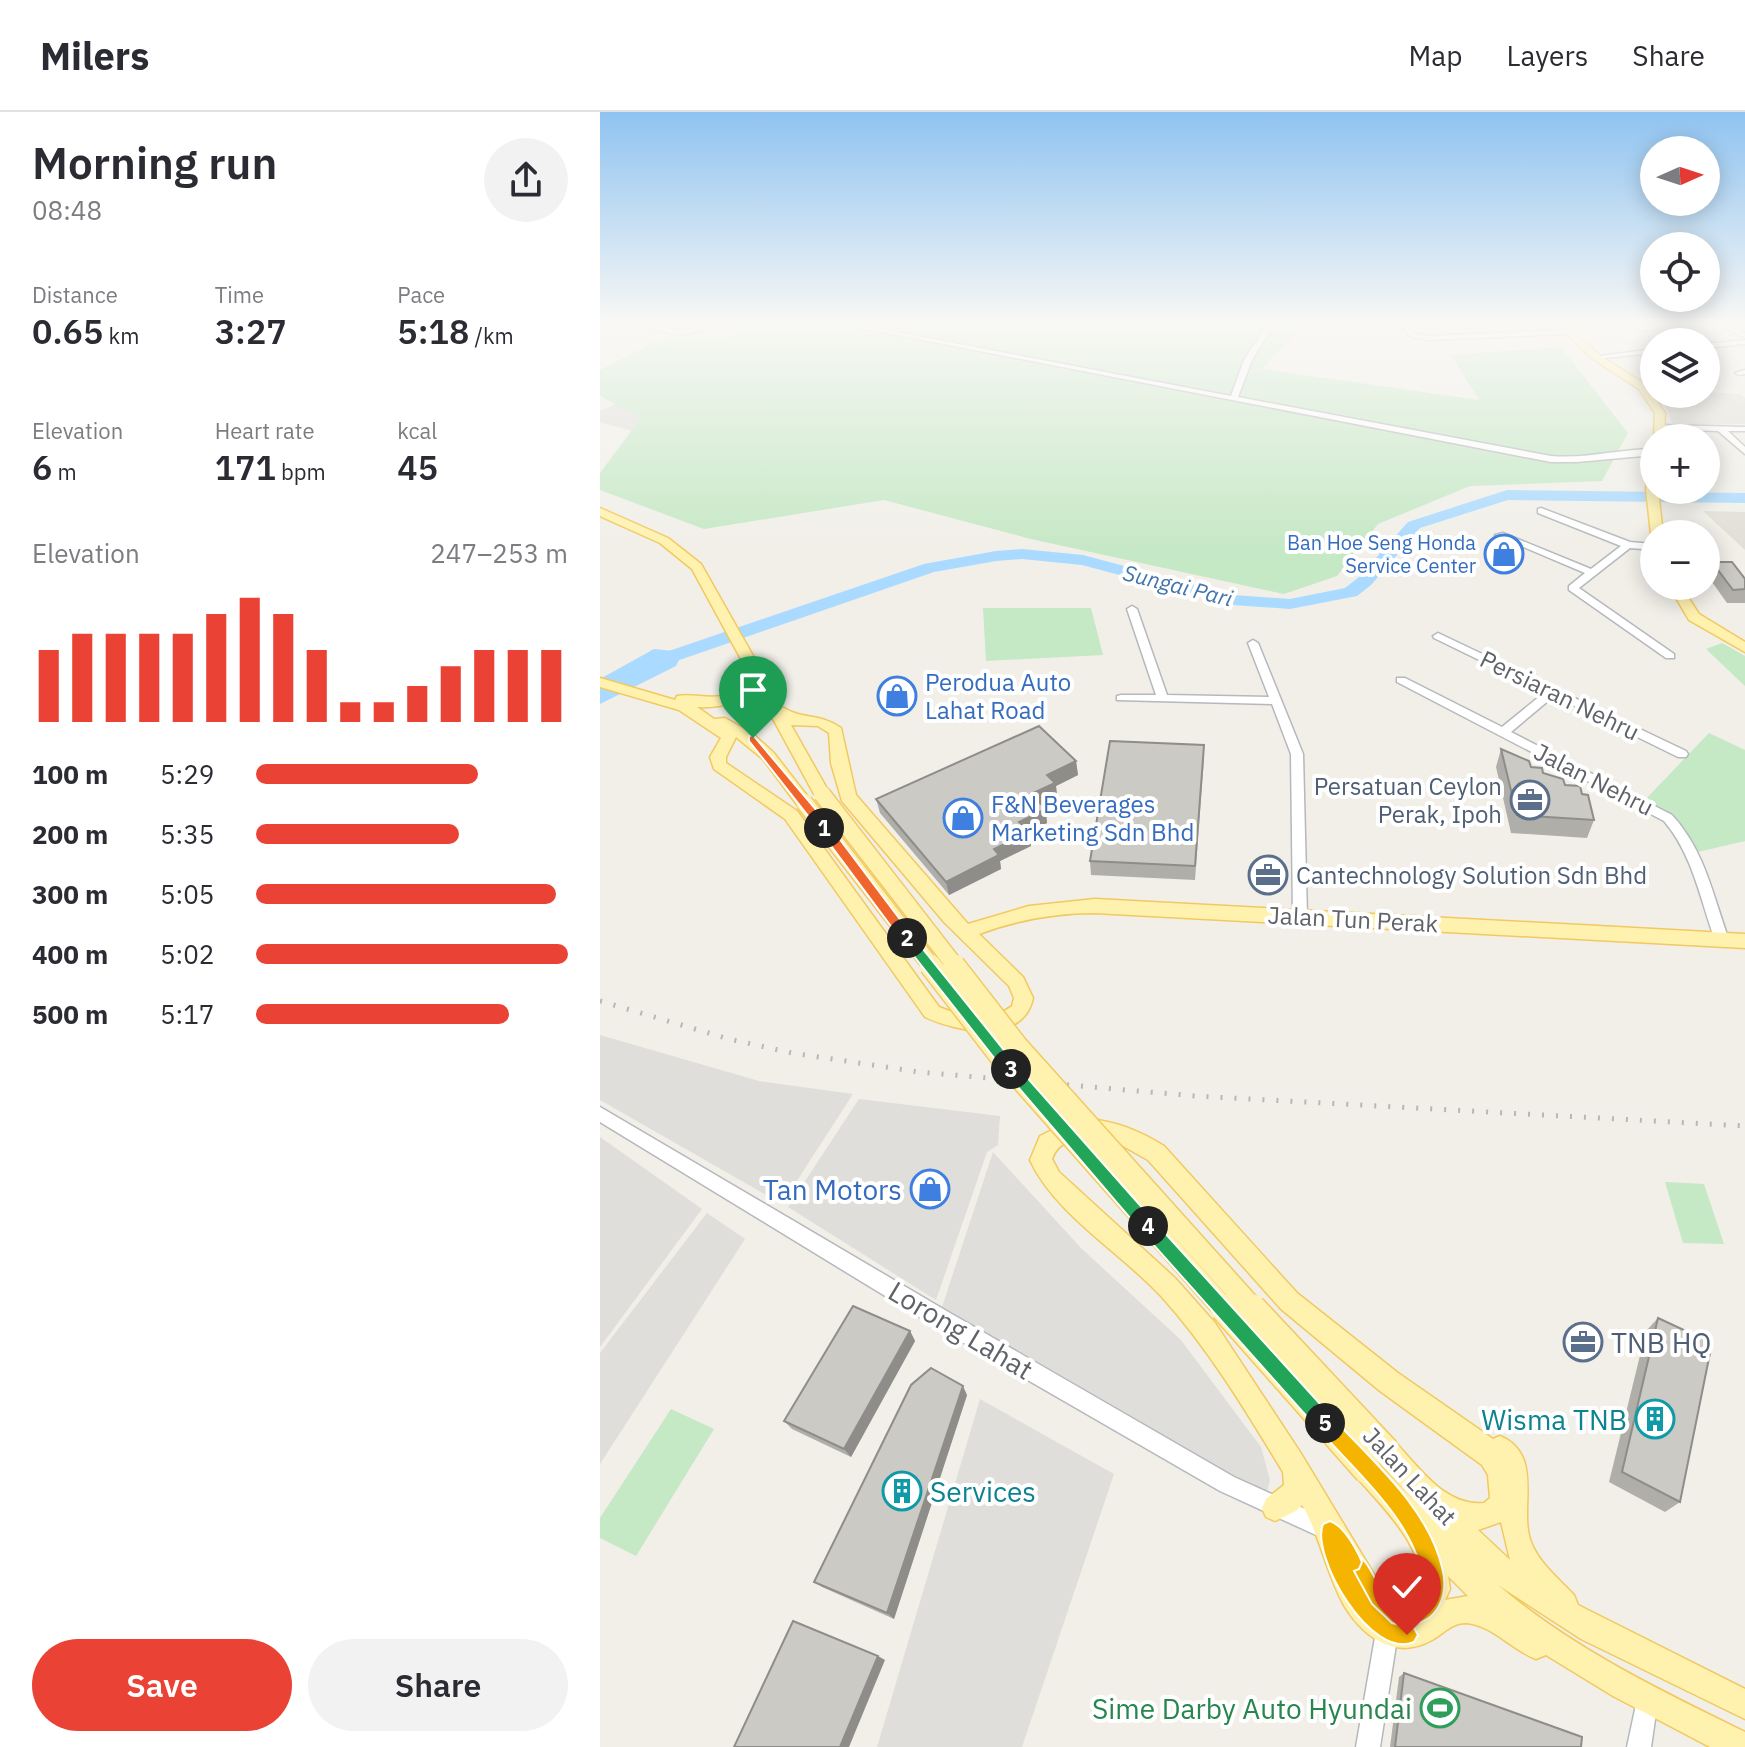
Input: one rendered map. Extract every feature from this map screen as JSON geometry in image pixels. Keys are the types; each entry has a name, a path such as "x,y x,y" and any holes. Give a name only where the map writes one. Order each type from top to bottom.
{"main road":[{"path":"1651,399 1660,413 1662,424"},
{"path":"1656,504 1660,520"},
{"path":"1657,504 1657,520"},
{"name":"Jalan Lahat","path":"600,512 664,539 682,551 697,567 791,740 813,798 1001,1057 1420,1506 1504,1572 1575,1619 1745,1704"},
{"path":"1684,600 1694,617 1745,648"},
{"path":"1695,600 1704,615 1745,640"},
{"path":"632,692 702,705 733,698 748,687 749,681 733,634"},
{"path":"600,682 682,706 747,735 813,798"},
{"path":"682,706 729,736 717,760 719,765 791,815 932,1012 949,1021 963,1023 1010,1019 1021,1009 1021,989 965,932 848,797 839,763 836,731 821,721 794,721 774,709"},
{"path":"791,740 796,730 803,727 831,725"},
{"path":"738,777 730,763 735,752 748,748 767,753"},
{"name":"Jalan Tun Perak","path":"965,932 1020,912 1072,906 1745,941"},
{"path":"1377,1370 1389,1382 1486,1450 1497,1462 1503,1476 1502,1505 1493,1514 1469,1518 1420,1506 1435,1577 1433,1600 1417,1614 1395,1615 1365,1586 1295,1468 1195,1316 1139,1259 1051,1179 1041,1160 1047,1143 1062,1134 1094,1129 1121,1133 1143,1143 1156,1153 1289,1301 1377,1370 1470,1427 1506,1455 1518,1483 1514,1519 1518,1546 1537,1575 1575,1619"},
{"path":"1275,1508 1287,1502 1297,1490 1295,1468"},
{"name":"Jalan Lahat","path":"1420,1506 1444,1553 1509,1612 1542,1637 1647,1699 1742,1747"},
{"path":"1330,1530 1333,1555 1354,1594 1365,1611 1387,1632 1407,1635 1431,1627 1449,1612 1470,1609 1546,1650 1594,1668"}],"street":[{"path":"1241,399 1551,459 1574,461 1640,452"},
{"path":"1722,430 1745,429"},
{"path":"1722,430 1745,451"},
{"path":"1541,511 1628,545 1640,546"},
{"path":"1500,535 1593,573"},
{"path":"1628,545 1573,588 1670,656"},
{"path":"1132,609 1162,697"},
{"name":"Persiaran Nehru","path":"1438,636 1682,754"},
{"path":"1253,643 1297,754 1300,916"},
{"name":"Jalan Nehru","path":"1401,680 1646,805 1674,824 1694,860 1722,940"},
{"path":"1503,732 1552,692"},
{"path":"1121,698 1277,701"},
{"name":"Lorong Lahat","path":"600,1114 1083,1402 1227,1484 1330,1530"},
{"path":"1368,1747 1387,1632"},
{"path":"1639,1747 1647,1699"}],"shaded area":[{"path":"1720,399 1745,399 1745,424 1673,424 1666,408 1720,408"},
{"path":"619,402 679,444 600,422 600,411"},
{"path":"1703,511 1745,512 1745,550 1720,527 1720,520 1713,520"},
{"path":"600,1035 759,1081 853,1094 782,1204 600,1100"},
{"path":"859,1099 1000,1116 998,1145 987,1152 936,1300 788,1207"},
{"path":"600,1137 702,1209 600,1347"},
{"path":"993,1152 1081,1248 1181,1340 1261,1447 1270,1480 1266,1496 942,1307"},
{"path":"707,1213 745,1239 600,1464 600,1353"},
{"name":"Services","path":"980,1399 1114,1474 1022,1747 877,1747"}],"green space":[{"path":"606,399 1602,399 1628,433 1602,481 1470,486 1378,524 1337,576 1284,594 1031,539 884,500 704,529 600,490 600,473 641,418"},
{"path":"983,608 1091,608 1103,655 986,661"},
{"path":"1722,643 1745,656 1745,686 1706,649"},
{"path":"1709,733 1745,750 1745,841 1698,852 1676,821 1645,800"},
{"path":"1665,1182 1704,1184 1724,1244 1683,1243"},
{"path":"671,1409 714,1429 636,1556 600,1538 600,1518"}],"water":[{"path":"654,649 683,652 676,666 600,704 600,679"}],"building":[{"path":"1720,562 1732,562 1745,579 1745,589 1733,590 1720,573"},
{"name":"F&N Beverages Marketing Sdn Bhd","path":"1039,726 1076,761 1047,775 1055,783 1031,794 1046,809 1019,822 1029,832 994,849 999,855 946,882 876,799"},
{"path":"1110,741 1204,745 1195,866 1090,861"},
{"path":"1501,749 1529,761 1531,767 1542,768 1543,773 1563,779 1565,785 1580,786 1582,794 1588,795 1594,820 1517,815"},
{"path":"853,1306 910,1331 844,1449 784,1421"},
{"name":"Wisma TNB","path":"1658,1318 1712,1343 1680,1502 1622,1472"},
{"name":"Services","path":"931,1368 963,1386 887,1613 814,1582 911,1385"},
{"path":"793,1621 878,1656 840,1747 734,1747"},
{"name":"Sime Darby Auto Hyundai","path":"1404,1673 1582,1737 1581,1747 1395,1747"}],"waterway":[{"name":"Sungai Pari","path":"600,689 635,669 930,568 996,556 1022,554 1083,560 1232,600 1290,604 1351,592 1365,581 1414,525 1507,495 1745,498"}],"railway":[{"path":"600,1001 729,1039 792,1053 919,1072 1195,1096 1745,1126"}],"place":[{"name":"Ban Hoe Seng Honda Service Center","path":"1504,554"},
{"name":"Perodua Auto Lahat Road","path":"897,696"},
{"name":"Persatuan Ceylon Perak, Ipoh","path":"1530,800"},
{"name":"F&N Beverages Marketing Sdn Bhd","path":"963,818"},
{"name":"Cantechnology Solution Sdn Bhd","path":"1268,875"},
{"name":"Tan Motors","path":"930,1189"},
{"name":"TNB HQ","path":"1583,1342"},
{"name":"Wisma TNB","path":"1655,1419"},
{"name":"Services","path":"902,1491"},
{"name":"Sime Darby Auto Hyundai","path":"1440,1708"}],"route":[{"path":"753,738 1001,1057 1072,1141 1409,1515 1432,1565 1436,1589 1433,1600 1417,1614 1395,1615 1374,1598 1345,1548 1330,1530 1333,1555 1365,1611 1387,1632 1407,1635"}]}
